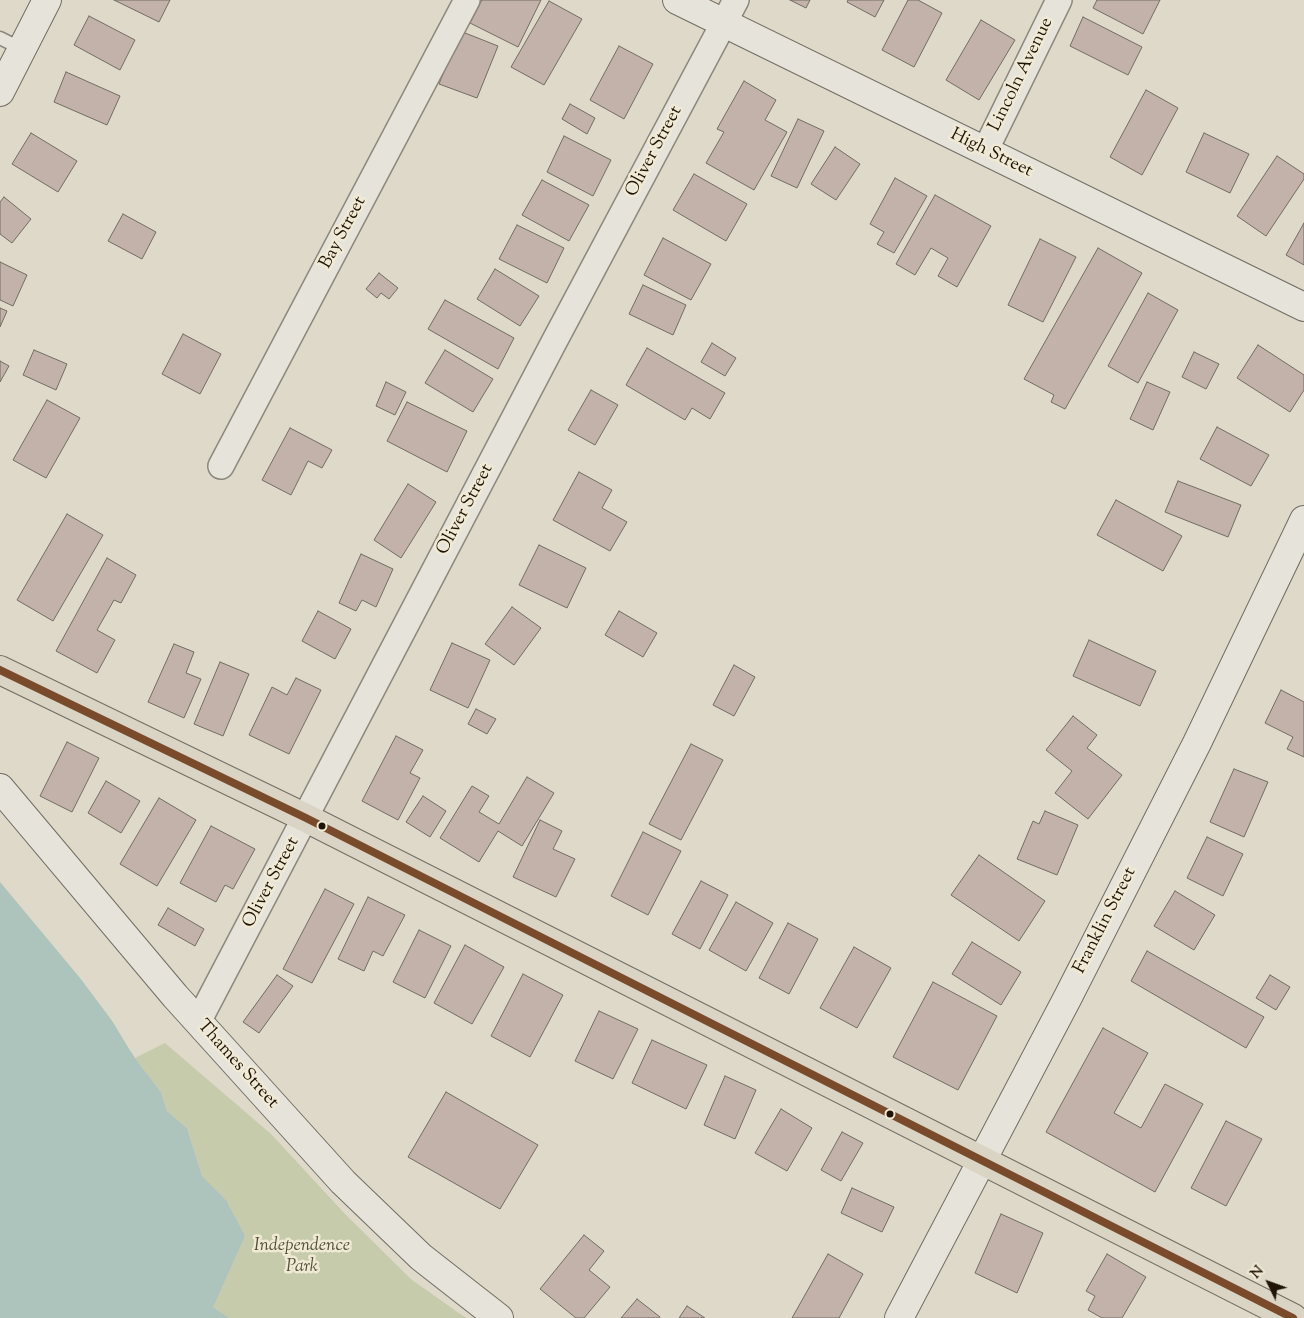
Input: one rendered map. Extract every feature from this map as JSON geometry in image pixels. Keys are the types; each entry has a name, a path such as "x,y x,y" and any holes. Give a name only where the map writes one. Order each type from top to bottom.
{"main road":[{"path":"0,670 306,818 1294,1318"}],"street":[{"path":"0,92 11,44 47,0"},
{"name":"Bay Street","path":"221,466 467,0"},
{"name":"High Street","path":"677,0 1304,307"},
{"name":"Oliver Street","path":"198,1022 554,342 736,0"},
{"name":"Lincoln Avenue","path":"985,151 1059,0"},
{"name":"Franklin Street","path":"899,1318 1068,997 1193,752 1304,520"},
{"name":"Thames Street","path":"0,788 198,1022 343,1182 421,1257 499,1318"}],"green space":[{"name":"Independence Park","path":"165,1043 271,1134 346,1215 412,1280 466,1318 230,1318 213,1307 226,1200 202,1177 187,1128 167,1111 161,1092 135,1058"}],"water":[{"path":"0,863 77,963 135,1058 161,1092 167,1111 187,1128 202,1176 226,1200 245,1236 213,1307 230,1318 0,1318"}],"pier":[{"path":"0,861 41,908 79,962 131,1046 131,1052 113,1022 80,978 0,882"}],"building":[{"path":"114,0 170,0 159,22"},
{"path":"482,0 541,0 518,47 470,23"},
{"path":"790,0 810,0 806,8"},
{"path":"848,0 884,0 875,17 847,2"},
{"path":"908,0 918,0 942,13 914,67 882,50"},
{"path":"1097,0 1160,0 1143,34 1093,8"},
{"path":"549,1 582,19 544,85 511,67"},
{"path":"89,16 135,40 120,70 74,45"},
{"path":"1083,17 1142,47 1128,75 1070,46"},
{"path":"981,20 1015,40 979,100 946,80"},
{"path":"460,31 498,46 477,98 439,84"},
{"path":"619,46 653,64 624,119 590,100"},
{"path":"66,72 120,96 107,125 54,102"},
{"path":"744,81 776,100 765,120 787,132 754,190 706,163 724,132 717,129"},
{"path":"1146,90 1178,108 1142,175 1110,157"},
{"path":"570,104 595,118 587,134 562,119"},
{"path":"798,119 824,131 797,188 771,176"},
{"path":"31,133 77,161 58,192 12,164"},
{"path":"1204,133 1249,154 1230,193 1186,172"},
{"path":"564,136 611,160 593,196 547,172"},
{"path":"835,147 860,164 836,200 811,184"},
{"path":"1277,156 1304,174 1304,179 1266,236 1237,216"},
{"path":"694,174 747,204 726,241 673,210"},
{"path":"895,178 927,196 894,253 877,244 884,232 870,224"},
{"path":"542,180 589,205 569,241 522,215"},
{"path":"935,195 991,226 957,287 938,276 948,258 931,248 915,275 896,264"},
{"path":"4,197 31,219 12,243 0,234 0,202"},
{"path":"123,214 156,232 142,259 108,241"},
{"path":"1304,223 1304,265 1286,255"},
{"path":"517,225 564,248 547,283 499,259"},
{"path":"663,238 711,264 691,300 644,275"},
{"path":"1040,239 1076,257 1043,322 1008,305"},
{"path":"1098,248 1142,273 1065,409 1051,402 1054,395 1024,379"},
{"path":"0,262 27,275 13,306 0,300"},
{"path":"495,269 539,296 520,326 477,299"},
{"path":"379,273 398,288 389,299 381,293 377,298 366,289"},
{"path":"643,285 686,305 673,335 629,314"},
{"path":"1148,293 1178,310 1138,383 1108,366"},
{"path":"445,300 514,338 498,369 428,329"},
{"path":"0,308 7,311 0,327"},
{"path":"183,334 221,354 200,394 162,374"},
{"path":"712,343 736,358 725,376 701,362"},
{"path":"1258,345 1304,375 1304,390 1290,412 1237,378"},
{"path":"647,348 725,393 710,419 692,408 685,420 626,385"},
{"path":"34,350 67,364 56,390 23,375"},
{"path":"445,350 493,379 473,412 425,383"},
{"path":"1194,352 1219,364 1206,389 1182,377"},
{"path":"0,361 9,366 0,382"},
{"path":"386,382 406,392 395,415 376,406"},
{"path":"1147,382 1170,392 1153,430 1130,419"},
{"path":"591,390 618,405 595,445 568,430"},
{"path":"47,400 80,418 46,478 13,460"},
{"path":"407,402 467,431 447,472 387,441"},
{"path":"1217,427 1269,455 1251,486 1200,459"},
{"path":"290,428 332,450 322,468 308,461 291,495 262,480"},
{"path":"579,472 612,490 602,508 627,522 610,551 553,520"},
{"path":"1178,481 1241,505 1228,537 1165,512"},
{"path":"408,484 436,502 401,558 374,540"},
{"path":"1116,500 1182,536 1163,571 1097,535"},
{"path":"67,514 103,535 53,621 17,600"},
{"path":"539,545 586,568 567,608 519,585"},
{"path":"361,554 393,569 376,607 362,600 356,611 339,603"},
{"path":"107,558 136,575 121,603 114,600 97,630 115,640 97,673 56,651"},
{"path":"512,607 541,628 514,665 485,644"},
{"path":"318,611 351,629 335,659 302,641"},
{"path":"619,611 657,633 643,657 605,635"},
{"path":"1089,640 1156,671 1140,706 1073,676"},
{"path":"452,643 490,660 468,708 430,690"},
{"path":"174,644 194,652 186,673 201,679 184,718 148,702"},
{"path":"220,662 249,674 223,736 194,724"},
{"path":"734,665 755,677 734,716 713,705"},
{"path":"296,678 321,690 289,754 249,735 272,687 287,695"},
{"path":"1281,690 1304,702 1304,757 1287,749 1293,737 1265,723"},
{"path":"476,709 496,719 487,734 468,724"},
{"path":"1073,716 1097,735 1087,748 1122,775 1088,819 1055,793 1072,771 1046,750"},
{"path":"396,736 423,750 410,773 420,778 398,820 362,801"},
{"path":"67,742 99,758 72,812 40,796"},
{"path":"691,744 723,760 681,840 649,824"},
{"path":"1234,769 1268,782 1244,837 1210,822"},
{"path":"527,777 554,793 522,846 498,831 479,862 440,838 472,786 489,796 479,812 499,824"},
{"path":"106,781 140,801 121,833 88,813"},
{"path":"423,796 446,811 430,837 406,822"},
{"path":"159,798 196,820 157,886 120,864"},
{"path":"1045,811 1078,825 1057,875 1017,859 1033,821 1039,824"},
{"path":"540,820 562,831 553,849 575,859 556,897 513,877"},
{"path":"211,826 255,849 233,889 225,885 216,902 180,883"},
{"path":"643,832 681,851 648,915 611,896"},
{"path":"1207,837 1243,854 1223,896 1187,878"},
{"path":"979,855 1045,901 1019,941 951,895"},
{"path":"701,881 728,895 700,949 672,934"},
{"path":"325,889 354,904 312,983 283,969"},
{"path":"1175,891 1215,915 1194,950 1154,926"},
{"path":"368,897 405,915 383,956 373,951 364,971 338,959"},
{"path":"736,902 773,923 746,971 709,950"},
{"path":"168,908 204,929 195,946 158,925"},
{"path":"788,923 818,939 789,994 759,978"},
{"path":"419,930 451,946 425,998 393,982"},
{"path":"972,942 1021,972 1001,1005 952,974"},
{"path":"465,945 504,967 472,1024 434,1003"},
{"path":"854,947 891,968 857,1028 820,1008"},
{"path":"1147,951 1264,1017 1246,1048 1131,981"},
{"path":"523,974 563,995 530,1057 491,1036"},
{"path":"277,975 293,986 259,1033 243,1022"},
{"path":"1270,975 1290,987 1276,1010 1256,998"},
{"path":"933,982 997,1016 958,1090 893,1057"},
{"path":"599,1011 638,1029 613,1079 575,1061"},
{"path":"1103,1028 1148,1053 1114,1113 1141,1128 1165,1084 1203,1104 1155,1192 1046,1132"},
{"path":"652,1040 707,1065 686,1109 632,1083"},
{"path":"725,1076 756,1090 735,1139 704,1125"},
{"path":"446,1092 538,1145 500,1209 408,1157"},
{"path":"781,1109 812,1128 787,1171 755,1153"},
{"path":"1226,1121 1262,1139 1226,1206 1191,1188"},
{"path":"842,1132 863,1143 841,1181 821,1170"},
{"path":"852,1188 894,1207 882,1232 841,1213"},
{"path":"1001,1214 1043,1233 1017,1293 975,1273"},
{"path":"584,1235 604,1251 589,1270 610,1287 584,1318 576,1318 540,1289"},
{"path":"828,1254 863,1274 839,1318 792,1318"},
{"path":"1107,1254 1146,1277 1122,1318 1102,1318 1088,1310 1095,1296 1086,1291"},
{"path":"637,1299 660,1317 621,1318"},
{"path":"687,1306 705,1318 679,1318"}],"transit line":[{"path":"0,670 306,818 1293,1318"}]}
